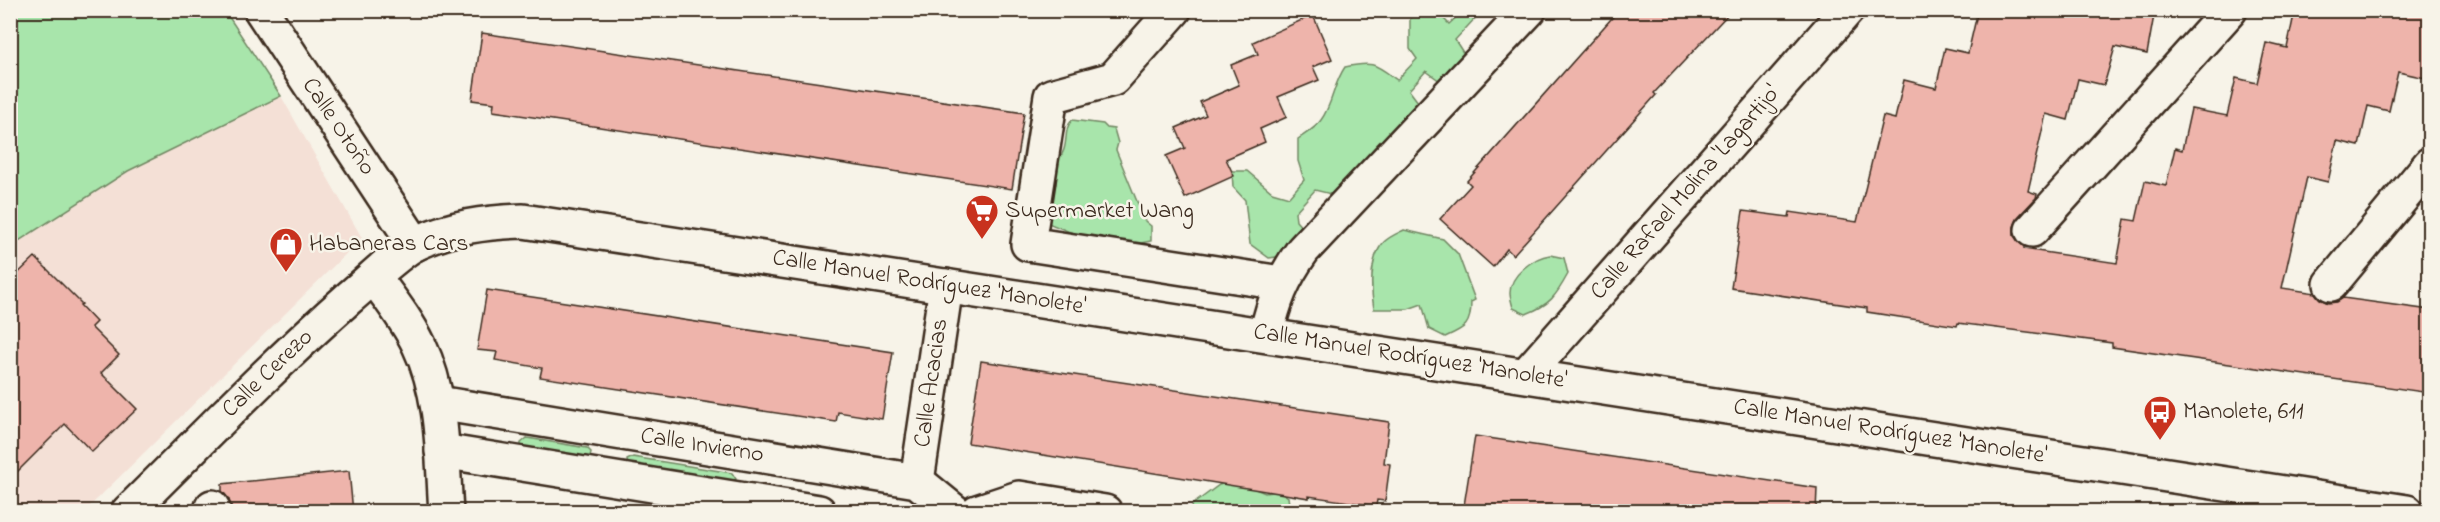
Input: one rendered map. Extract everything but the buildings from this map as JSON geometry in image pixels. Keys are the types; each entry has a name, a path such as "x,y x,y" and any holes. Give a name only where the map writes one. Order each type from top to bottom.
{"street":[{"name":"Calle Otoño","path":"261,10 415,244"},
{"path":"1174,10 1113,79 1051,96 1028,244 1281,283"},
{"path":"1266,335 1281,283 1303,250 1529,10"},
{"name":"Calle Rafael Molina 'Lagartijo'","path":"1526,375 1847,10"},
{"path":"2032,230 2230,10"},
{"path":"2331,284 2430,164"},
{"name":"Calle Manuel Rodríguez 'Manolete'","path":"415,244 456,228 488,222 523,221 2407,512"},
{"name":"Calle Cerezo","path":"128,512 303,340 415,244"},
{"path":"374,277 406,322 419,346 438,403 446,512"},
{"name":"Calle Acacias","path":"917,481 946,286"},
{"name":"Calle Invierno","path":"438,403 917,481 956,512"},
{"name":"Calle Invierno","path":"441,451 819,512"},
{"path":"977,512 1019,498 1105,512"}],"shaded area":[{"path":"281,96 362,238 85,511 11,512 11,246 128,171"}],"green space":[{"path":"11,10 225,11 281,96 128,171 11,246"},
{"path":"1420,11 1438,13 1449,24 1463,11 1524,11 1510,18 1479,14 1455,40 1469,62 1447,86 1426,71 1409,90 1421,106 1335,195 1315,190 1295,212 1296,221 1303,229 1291,255 1269,258 1250,244 1245,200 1233,187 1232,171 1247,171 1272,192 1289,197 1304,180 1298,161 1298,139 1321,120 1345,67 1362,64 1374,65 1397,80 1417,59 1410,49 1410,19"},
{"path":"1072,120 1103,124 1107,128 1114,129 1118,143 1116,150 1145,221 1151,226 1151,241 1136,244 1094,242 1048,223 1044,210 1045,195 1056,184 1055,163 1065,146 1067,130"},
{"path":"1404,230 1443,239 1458,254 1475,300 1471,302 1470,316 1465,325 1445,337 1429,329 1422,304 1408,309 1374,309 1372,284 1375,257 1385,241"},
{"path":"1550,255 1564,258 1568,274 1560,288 1552,299 1534,311 1526,314 1513,308 1511,286 1518,274 1530,263"},
{"path":"527,438 587,448 591,452 590,457 587,460 521,447 521,443"},
{"path":"633,457 732,473 736,479 733,484 628,466 627,460"},
{"path":"1234,480 1265,493 1279,491 1288,497 1290,511 1193,511 1192,505 1219,485"}],"place":[{"name":"Supermarket Wang","path":"982,240"},
{"name":"Habaneras Cars","path":"286,273"},
{"name":"Manolete, 611","path":"2160,441"}]}
